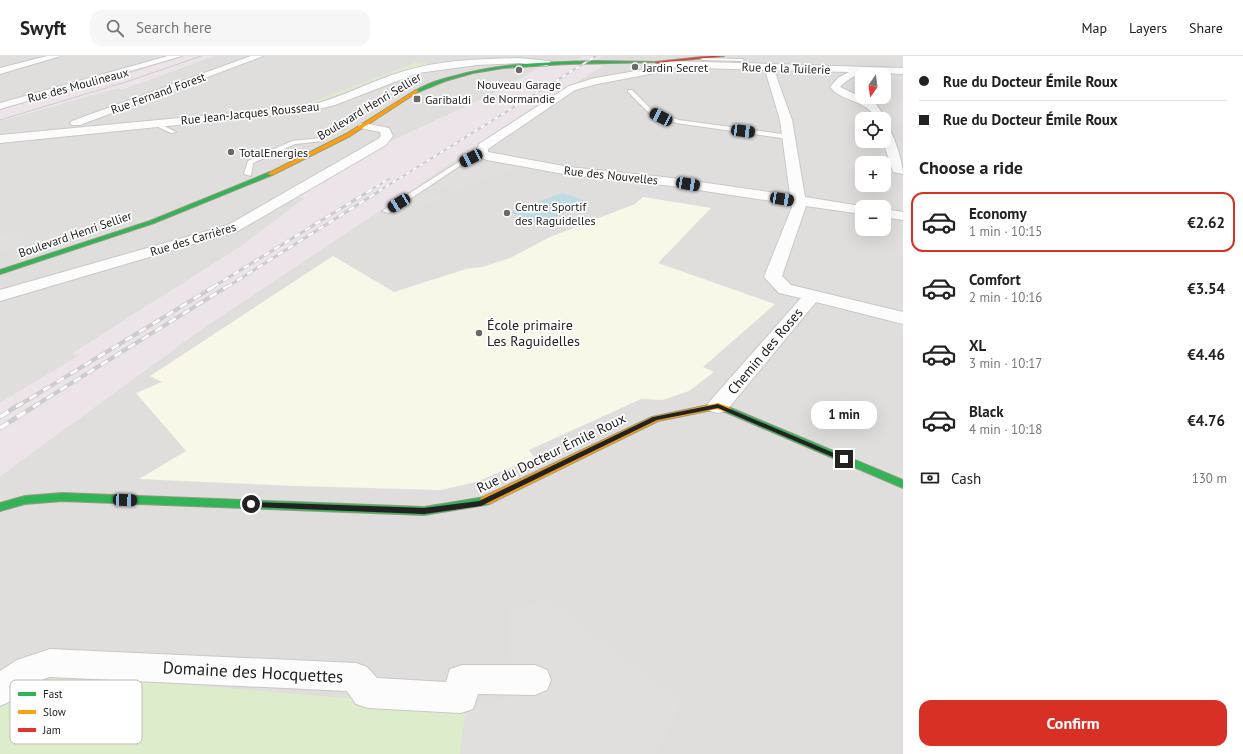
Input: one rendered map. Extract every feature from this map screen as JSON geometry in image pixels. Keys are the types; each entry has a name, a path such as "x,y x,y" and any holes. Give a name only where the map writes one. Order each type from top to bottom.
{"main road":[{"name":"Boulevard Henri Sellier","path":"0,272 106,238 189,207 278,170 364,126 431,83 484,70 545,59 558,62 664,61 722,56"},
{"name":"Boulevard Henri Sellier","path":"386,100 404,88 444,73 482,65 545,59 612,58 664,61"},
{"name":"Boulevard Henri Sellier","path":"160,208 248,174 321,140 340,129"},
{"name":"Boulevard Henri Sellier","path":"73,238 124,221"},
{"path":"718,406 903,484"},
{"name":"Rue du Docteur Émile Roux","path":"0,507 25,500 62,497 424,511 481,503 655,419 718,406"}],"street":[{"path":"0,71 54,56"},
{"name":"Rue des Moulineaux","path":"0,106 178,56"},
{"name":"Rue Fernand Forest","path":"62,133 62,130 68,126 258,56"},
{"name":"Rue Jean-Jacques Rousseau","path":"0,139 306,109 332,103 404,74 442,65 503,57 526,56 545,59"},
{"path":"862,68 873,60"},
{"path":"481,153 483,147 572,88 595,81 655,70 664,61"},
{"name":"Rue de la Tuilerie","path":"664,61 769,68 855,70"},
{"path":"375,74 405,63"},
{"path":"769,68 786,120 799,201"},
{"name":"Rue de la Tuilerie","path":"891,71 903,71"},
{"path":"855,72 841,80 835,87 855,97"},
{"path":"291,110 294,104 316,96"},
{"path":"872,104 879,112"},
{"name":"Rue des Carrières","path":"0,296 238,225 382,142 387,136 385,130 364,126"},
{"path":"891,145 903,146"},
{"path":"891,148 898,169 903,170"},
{"name":"Rue des Nouvelles","path":"481,153 487,156 569,171 672,182 855,209"},
{"name":"Chemin des Roses","path":"799,201 799,207 772,277 785,289 903,318"},
{"path":"891,214 903,216"},
{"name":"Chemin des Roses","path":"718,406 812,296"},
{"name":"Domaine des Hocquettes","path":"12,680 32,667 50,663 356,677 368,693 461,698 462,679 536,680"},
{"name":"Domaine des Hocquettes","path":"0,691 10,682"}],"lane":[{"path":"699,58 727,61 741,59 734,56"},
{"path":"630,91 650,111 678,122 789,137"},
{"path":"154,123 173,132"},
{"path":"386,211 462,162 481,153"}],"shaded area":[{"path":"0,56 183,56 142,70 0,109"},
{"path":"183,56 214,56 123,89 117,88 0,121 0,109 142,70"},
{"path":"214,56 582,56 569,66 542,66 505,88 390,142 300,197 304,199 240,247 73,353 82,354 0,403 0,121 117,88 123,89"},
{"path":"582,56 602,56 589,65 603,65 463,155 203,328 0,476 0,403 81,355 72,354 240,247 304,199 299,197 391,142 505,88 542,66 569,66"},
{"path":"602,56 903,56 903,754 0,754 0,476 203,328 463,155 602,66 588,65"},
{"path":"487,159 515,169 452,191 436,184 474,160"},
{"path":"425,191 444,198 407,211 397,207"},
{"name":"École primaire Les Raguidelles","path":"643,197 711,208 658,263 775,304 703,367 714,372 689,391 663,400 641,399 529,450 534,458 476,482 441,490 296,486 139,479 186,451 136,393 162,382 150,376 333,256 394,292 466,269 482,267 510,258 550,237 635,204"},
{"path":"17,231 31,244 0,253 0,235"},
{"path":"549,600 681,702 657,754 460,754 466,708 511,699 509,609"}],"green space":[{"path":"417,62 430,64 387,75 322,101 304,105"},
{"path":"59,674 131,680 46,680"},
{"path":"142,681 466,708 460,754 0,754 0,708 10,699 10,744 142,744"}],"water":[{"path":"563,193 590,203 537,224 509,212"}],"tram line":[{"path":"0,120 129,81 201,56"}],"railway":[{"path":"379,191 596,56"},
{"path":"369,191 389,179"},
{"path":"213,287 371,190"},
{"path":"227,287 381,190"},
{"path":"16,407 215,286"},
{"path":"33,407 228,286"},
{"path":"0,417 17,406"},
{"path":"0,428 35,406"}],"traffic: fast":[{"path":"417,91 444,80 473,72 503,67 534,64 657,62"},
{"path":"0,272 152,222 270,174"},
{"path":"726,409 903,484"},
{"path":"0,507 25,500 62,497 424,511 485,501"}],"traffic: slow":[{"path":"270,174 348,135 417,91"},
{"path":"485,501 655,419 718,406 726,409"}],"traffic: jam":[{"path":"657,62 722,56"}],"place":[{"name":"Jardin Secret","path":"635,67"},
{"name":"Nouveau Garage de Normandie","path":"519,70"},
{"name":"Garibaldi","path":"417,99"},
{"name":"TotalEnergies","path":"231,152"},
{"name":"Centre Sportif des Raguidelles","path":"507,213"},
{"name":"École primaire Les Raguidelles","path":"479,333"}],"route":[{"path":"251,504 424,511 481,503 655,419 718,406 844,459"}]}
